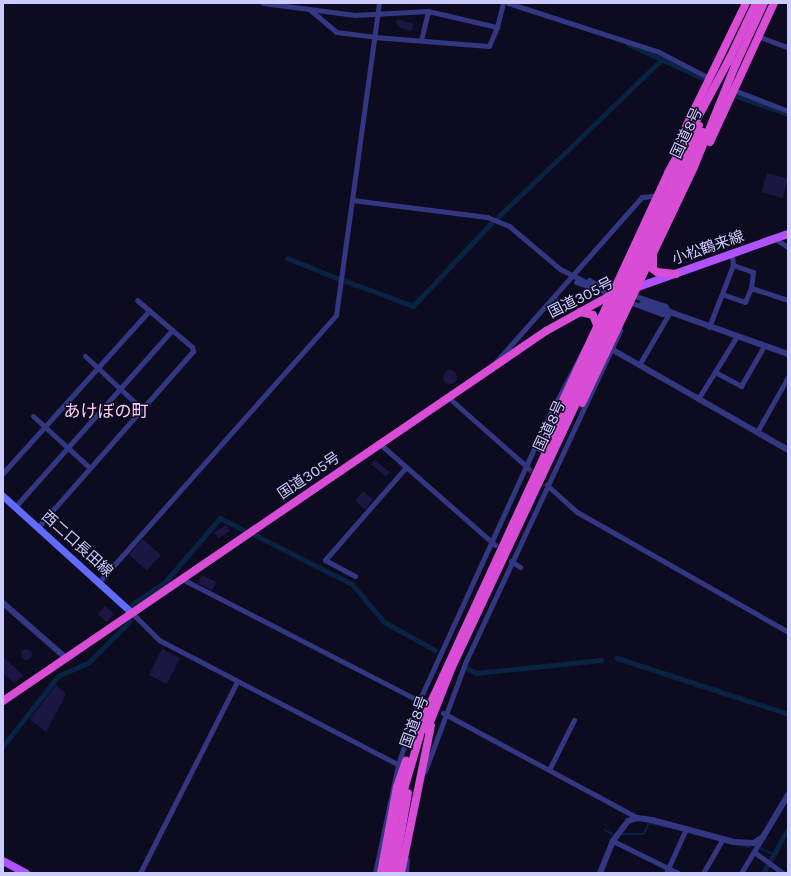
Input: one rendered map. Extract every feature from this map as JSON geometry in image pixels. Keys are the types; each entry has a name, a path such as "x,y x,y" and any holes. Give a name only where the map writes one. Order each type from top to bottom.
{"highway":[{"path":"623,272 625,258 709,78 736,29 746,3"},
{"name":"国道8号","path":"388,873 396,818 427,711 514,520 652,244 733,60 756,3"},
{"name":"国道8号","path":"733,60 764,3"},
{"path":"524,515 531,511 638,287 652,244 668,234 732,90 774,3"},
{"path":"514,520 536,461 588,343 613,294 668,173 733,60"},
{"path":"652,244 653,269 676,274"},
{"name":"国道305号","path":"3,700 488,371 580,312 613,294 638,287"},
{"path":"580,312 593,315 597,325"},
{"name":"国道8号","path":"394,873 412,777 583,380"},
{"path":"380,873 397,787 421,718 427,711"},
{"path":"401,873 414,798 441,712"}],"main road":[{"name":"小松鶴来線","path":"638,287 788,234"},
{"name":"西二口長田線","path":"3,496 132,613"},
{"path":"3,861 26,873"}],"street":[{"path":"263,3 355,15 428,11 497,27"},
{"path":"99,582 336,315 379,3"},
{"path":"308,9 336,32 374,37 489,46 497,27 503,3"},
{"path":"508,3 657,51 709,78"},
{"path":"421,40 428,11"},
{"path":"757,36 788,47"},
{"path":"732,90 788,111"},
{"path":"488,371 642,196 654,196"},
{"path":"352,200 487,217 509,226 571,277 592,285"},
{"path":"775,239 788,247"},
{"path":"709,327 733,265 732,255"},
{"path":"722,294 745,302 751,288 754,272 733,265"},
{"path":"571,277 576,275 601,285 613,294 630,303 662,314 670,312"},
{"path":"751,288 788,300"},
{"path":"613,294 634,295 665,306 670,312"},
{"path":"38,527 193,351 172,330 137,300"},
{"path":"642,303 788,354"},
{"path":"3,472 150,310"},
{"path":"638,365 670,312"},
{"path":"406,873 423,777 441,712 613,350 623,318"},
{"path":"15,507 172,330"},
{"path":"698,399 737,336"},
{"path":"375,873 400,766 421,702 527,467 580,354 588,343"},
{"path":"715,372 741,386 764,346"},
{"path":"613,350 788,449"},
{"path":"85,356 142,409"},
{"path":"757,432 788,377"},
{"path":"449,398 527,467"},
{"path":"33,416 90,468"},
{"path":"380,444 493,543"},
{"path":"355,576 325,560 406,467"},
{"path":"548,486 576,512 788,632"},
{"path":"512,562 520,567"},
{"path":"182,579 421,702"},
{"path":"3,603 66,658"},
{"path":"132,613 159,640 400,766"},
{"path":"140,873 237,682"},
{"path":"441,712 638,818 686,828 743,844 762,837"},
{"path":"549,770 574,720"},
{"path":"741,873 788,795"},
{"path":"600,873 613,841 628,821 638,818"},
{"path":"667,870 686,828"},
{"path":"703,873 723,839"},
{"path":"613,841 667,870 678,873"},
{"path":"754,852 783,873"}],"building":[{"path":"397,19 414,24 411,31 401,28 396,24"},
{"path":"767,173 788,179 783,198 761,192"},
{"path":"447,370 453,370 457,374 457,380 453,384 447,384 443,380 443,374"},
{"path":"375,460 390,472 386,477 371,465"},
{"path":"363,491 373,499 365,509 355,501"},
{"path":"226,525 230,531 218,539 214,533"},
{"path":"143,539 161,555 147,571 129,555"},
{"path":"202,575 216,582 212,590 198,583"},
{"path":"105,606 114,614 107,622 98,614"},
{"path":"24,649 28,649 30,650 30,658 24,659 21,656 21,652"},
{"path":"162,649 180,658 167,684 149,675"},
{"path":"3,657 24,676 14,683 3,673"},
{"path":"56,685 66,694 46,732 30,719"}],"waterway":[{"path":"628,44 702,78"},
{"path":"498,217 661,60 667,59"},
{"path":"736,96 788,114"},
{"path":"343,280 413,306 493,221"},
{"path":"287,258 339,279"},
{"path":"131,605 164,583 220,518 244,530"},
{"path":"255,535 352,584 384,622 435,650"},
{"path":"3,746 58,676 89,662 129,622"},
{"path":"617,658 788,714"},
{"path":"466,668 476,673 601,660"},
{"path":"622,834 644,834 649,823 672,828"},
{"path":"771,859 788,828"},
{"path":"605,830 613,834"},
{"path":"724,842 750,847"},
{"path":"760,848 773,854"},
{"path":"763,873 769,862"}],"tunnel":[{"path":"528,468 547,485"}],"district":[{"name":"あけぼの町","path":"106,412"}]}
